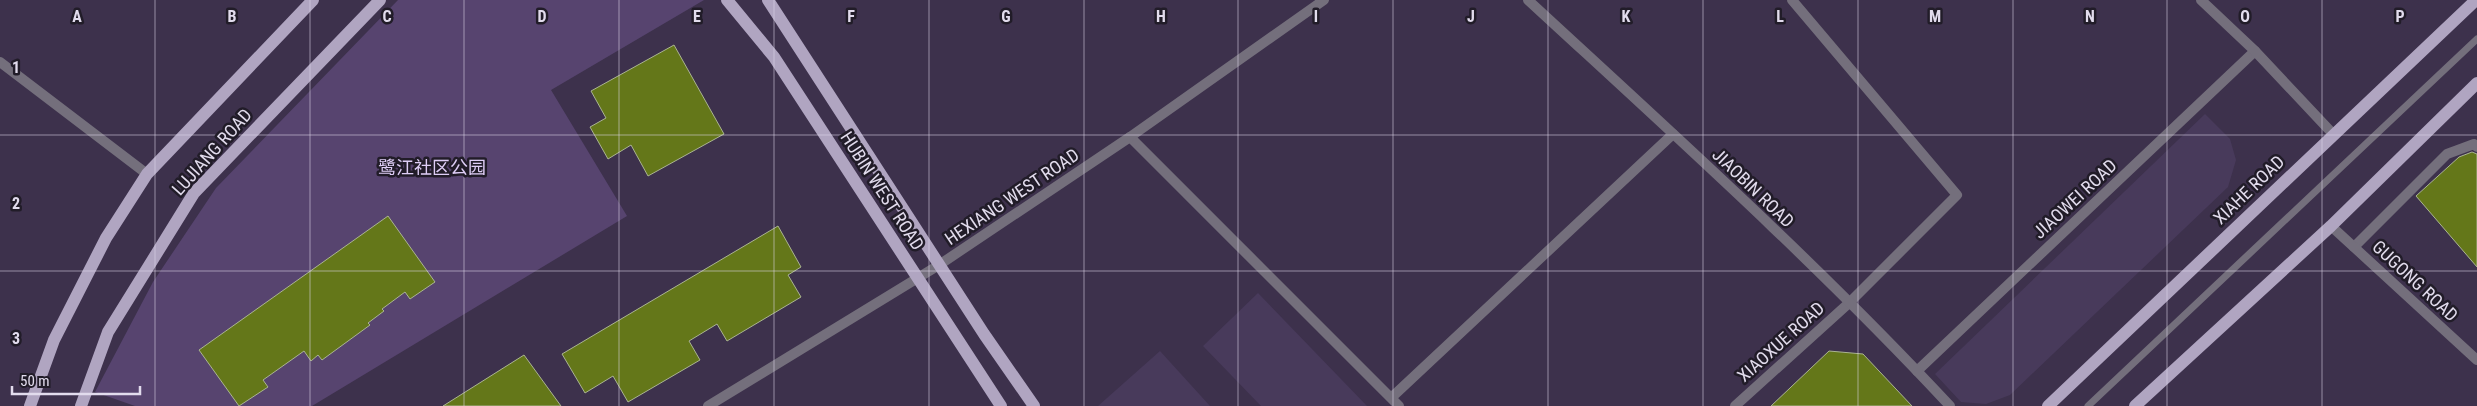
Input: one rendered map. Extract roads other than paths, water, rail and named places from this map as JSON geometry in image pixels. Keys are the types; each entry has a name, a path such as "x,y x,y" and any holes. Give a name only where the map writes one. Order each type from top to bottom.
{"main road":[{"name":"LUJIANG ROAD","path":"30,406 54,340 106,238 147,174 313,0"},
{"name":"LUJIANG ROAD","path":"81,406 108,332 194,193 380,0"},
{"name":"HUBIN WEST ROAD","path":"726,0 774,57 1001,406"},
{"name":"HUBIN WEST ROAD","path":"768,0 984,334 1034,406"},
{"name":"XIAHE ROAD","path":"2048,406 2476,0"},
{"path":"2136,406 2331,226 2477,83"}],"street":[{"name":"HEXIANG WEST ROAD","path":"708,406 939,265 1130,138 1324,0"},
{"name":"JIAOBIN ROAD","path":"1528,0 1673,134 1849,303 1950,406"},
{"name":"XIAOXUE ROAD","path":"1735,406 1849,303 1957,195 1792,0"},
{"path":"2201,0 2255,51 2333,134"},
{"name":"JIAOWEI ROAD","path":"1917,371 2255,51"},
{"path":"0,62 147,174"},
{"path":"1391,398 1673,134"},
{"path":"1130,138 1399,406"},
{"path":"2354,247 2447,154 2474,144 2477,147"},
{"name":"GUGONG ROAD","path":"2331,226 2477,360"}],"lane":[{"path":"2088,406 2477,38"}],"park label":[{"name":"鹭江社区公园","path":"432,168"}]}
